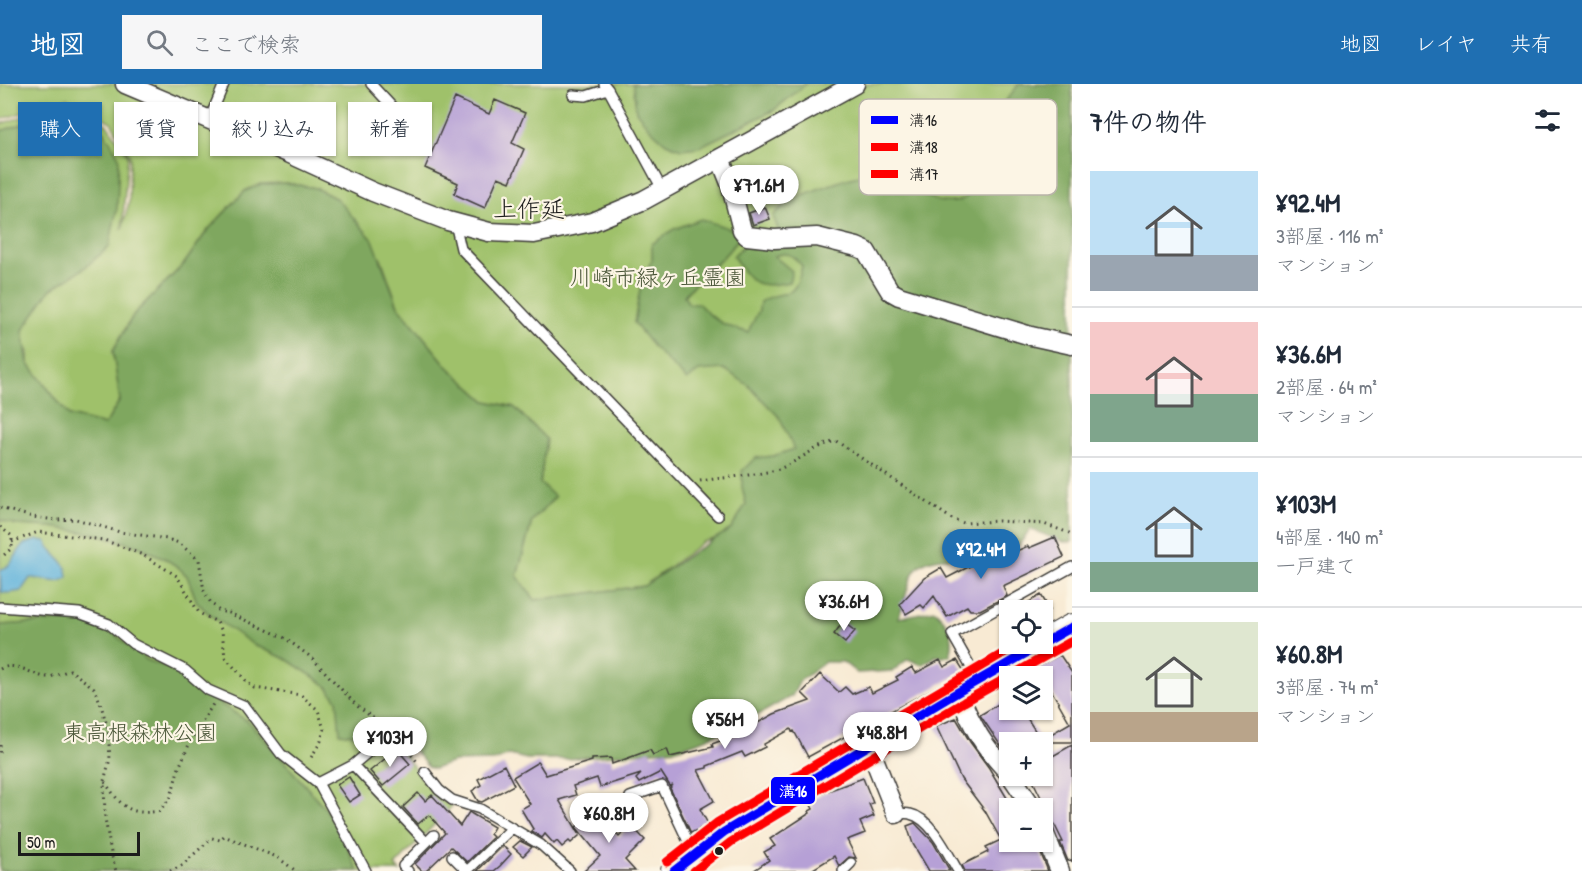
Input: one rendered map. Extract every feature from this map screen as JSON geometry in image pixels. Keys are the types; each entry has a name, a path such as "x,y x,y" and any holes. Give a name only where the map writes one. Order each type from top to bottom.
{"street":[{"path":"125,84 373,192 455,223 489,232 534,234 592,222 644,200 855,84"},
{"path":"720,158 730,183 742,230 747,236 774,239 817,237 857,247 866,251 890,291 899,296 1031,336 1072,345"},
{"path":"674,871 724,832 968,686 1072,627"},
{"path":"968,686 975,729 988,752 999,764"},
{"path":"869,746 896,814"},
{"path":"1052,852 1060,871"}],"lane":[{"path":"209,120 224,84"},
{"path":"371,84 388,102"},
{"path":"573,95 586,96 606,87 662,189"},
{"path":"455,223 461,249 718,516"},
{"path":"968,686 952,634 1072,567"},
{"path":"0,607 79,613 109,624 133,644 185,670 208,690 245,706 281,754 318,783 348,834 366,871"},
{"path":"318,783 353,765 391,733"},
{"path":"353,765 426,842"},
{"path":"425,772 439,790 452,800 480,809 541,845 570,871"},
{"path":"630,797 662,786 695,855"},
{"path":"896,814 912,814 925,821 938,837 958,871"},
{"path":"452,856 467,871 512,828"},
{"path":"408,871 403,866 434,835"},
{"path":"843,871 851,863"}],"path":[{"path":"687,483 776,470 827,443 836,441 952,519 964,523 999,521 1044,524 1072,534"},
{"path":"0,507 33,517 57,520 76,519 120,532 179,543 199,560 204,591 219,611 229,613 285,638 312,658 356,705 406,747 425,772"},
{"path":"0,527 12,536 12,548 3,556"},
{"path":"12,542 38,532 104,540 143,555 177,576 199,613 218,622 222,631 225,657 248,683 255,688 301,695 318,710 324,729 316,750 301,770"},
{"path":"0,669 4,667 25,668 45,677 70,670 94,688 100,702 110,744 110,759 104,781 105,818 116,871"},
{"path":"104,781 118,801 131,811 142,814 159,811 171,797 178,770 191,740 219,695"},
{"path":"0,745 0,753"},
{"path":"170,871 181,866 212,838 220,840 224,836 277,857 296,871"}],"green space":[{"name":"川崎市緑ヶ丘霊園","path":"0,84 1023,84 1021,99 859,99 859,195 1004,195 810,449 733,534 703,542 644,586 535,600 517,576 532,521 554,497 540,483 546,439 514,407 486,401 448,367 398,306 381,258 337,199 316,188 286,183 261,184 245,191 207,231 184,264 134,314 113,350 120,400 105,425 69,416 28,363 28,350 0,360 0,124 18,118 18,156 102,156 102,122 107,124 114,134 114,156 128,156 122,229 129,202 130,156 198,156 198,102 114,102 114,127 111,122 102,117 102,102 74,102 67,98 55,102 18,102 18,114 0,120"},
{"path":"633,84 806,84 774,110 699,147 681,149 666,143 650,129 636,111"},
{"path":"1019,84 1072,84 1072,542 1063,542 1030,529 1021,543 1009,554 987,559 934,559 915,570 898,618 934,610 950,630 952,649 950,656 936,656 922,665 908,659 893,671 857,673 843,662 825,662 800,681 792,696 751,719 677,749 568,759 527,759 509,755 494,761 453,762 434,769 428,767 405,739 389,740 340,733 337,700 326,685 286,659 254,645 210,615 197,602 187,576 164,558 140,547 100,535 51,527 16,525 0,520 0,131 18,125 18,156 102,156 102,130 114,148 114,156 119,157 117,208 109,247 83,269 50,290 23,330 28,363 69,416 105,425 120,400 113,351 134,314 184,264 207,231 245,191 261,184 286,183 316,188 337,199 373,240 398,306 448,367 486,401 514,407 546,439 540,483 555,497 532,521 517,576 535,600 644,586 731,529 746,504 742,487 742,471 755,458 773,456 794,449 779,417 748,385 724,369 699,371 687,380 655,349 634,323 642,278 652,260 652,244 674,229 701,219 737,231 735,244 684,296 689,304 699,304 721,322 748,332 759,310 760,302 792,291 802,266 790,255 774,256 792,271 789,282 762,284 750,278 733,256 744,245 784,245 773,216 783,206 791,200 823,187 859,176 859,195 923,195 942,202 954,202 968,195 1057,195 1057,99 1007,99"},
{"name":"東高根森林公園","path":"0,512 169,544 267,634 389,735 427,785 444,801 453,805 395,866 400,871 0,871"},
{"path":"77,620 111,632 147,660 175,670 194,687 249,722 326,809 358,871 0,871 0,625"}],"water":[{"path":"38,540 46,541 64,565 68,577 59,581 30,578 21,591 1,592 0,570 11,562 24,544"}],"building":[{"path":"455,98 489,114 495,100 525,113 512,143 524,149 510,182 498,177 485,208 454,194 458,183 425,168"},
{"path":"765,207 770,219 753,225 749,213"},
{"path":"1055,537 1064,557 1003,586 1007,596 980,610 970,610 967,606 947,617 934,596 924,608 921,605 906,614 900,604 924,578 941,568 947,578 980,561 982,563 987,560 989,563 1028,546 1029,548"},
{"path":"1041,595 1044,600 1032,600"},
{"path":"843,622 855,631 845,643 834,634"},
{"path":"1060,655 1072,673 1072,742 1053,742 1053,733 1070,723 1053,693 1053,666 1040,666"},
{"path":"940,660 944,667 957,660 964,671 808,757 791,729 764,744 765,747 745,757 742,752 698,770 714,801 700,809 708,824 691,833 670,788 673,785 670,786 661,772 639,783 636,779 641,774 600,787 597,778 573,786 576,795 559,800 580,835 562,847 557,841 554,844 545,834 542,838 531,831 533,829 521,809 530,804 513,777 538,762 546,775 592,761 592,759 611,758 612,764 650,750 653,755 667,749 670,757 713,747 712,744 736,735 774,714 810,701 802,693 820,674 839,692 845,687 852,694 869,687 872,693 898,680 896,677 912,667 916,673"},
{"path":"999,704 999,720 1028,720 1036,732 999,732 999,743 980,715"},
{"path":"956,718 1007,798 999,798 999,836 985,811 961,779 936,726"},
{"path":"1072,745 1072,862 1068,861 1060,842 1063,842 1053,822 1053,798 1041,798 1035,786 1053,786 1053,756"},
{"path":"397,749 410,764 383,786 370,771"},
{"path":"504,765 514,785 482,802 478,801 472,791 481,785 478,779"},
{"path":"349,777 360,795 349,802 337,785"},
{"path":"863,778 873,803 869,804 874,816 860,822 865,833 847,840 856,858 849,857 839,866 834,856 810,871 753,871 769,860 764,852 775,846 770,839 810,813 809,811 813,809 809,801"},
{"path":"418,793 425,801 432,795 460,826 469,812 494,827 490,834 493,837 467,862 451,847 426,871 422,871 415,864 445,833 429,815 418,824 403,807"},
{"path":"597,810 619,837 631,825 645,840 625,860 635,871 584,871 600,856 576,827"},
{"path":"915,823 933,842 950,871 929,871 913,844 907,826"},
{"path":"520,841 532,847 523,856 513,847"},
{"path":"999,841 999,852 1040,852 1048,871 965,871 962,865 988,852 986,847"},
{"path":"503,846 511,854 500,866 494,871 477,871"}],"transit line":[{"name":"溝16","path":"674,871 724,832 958,692 1072,627"},
{"name":"溝18","path":"694,871 731,842 964,702 1072,641"},
{"name":"溝17","path":"667,862 718,822 1002,654"}],"district":[{"name":"上作延","path":"529,208"}]}
